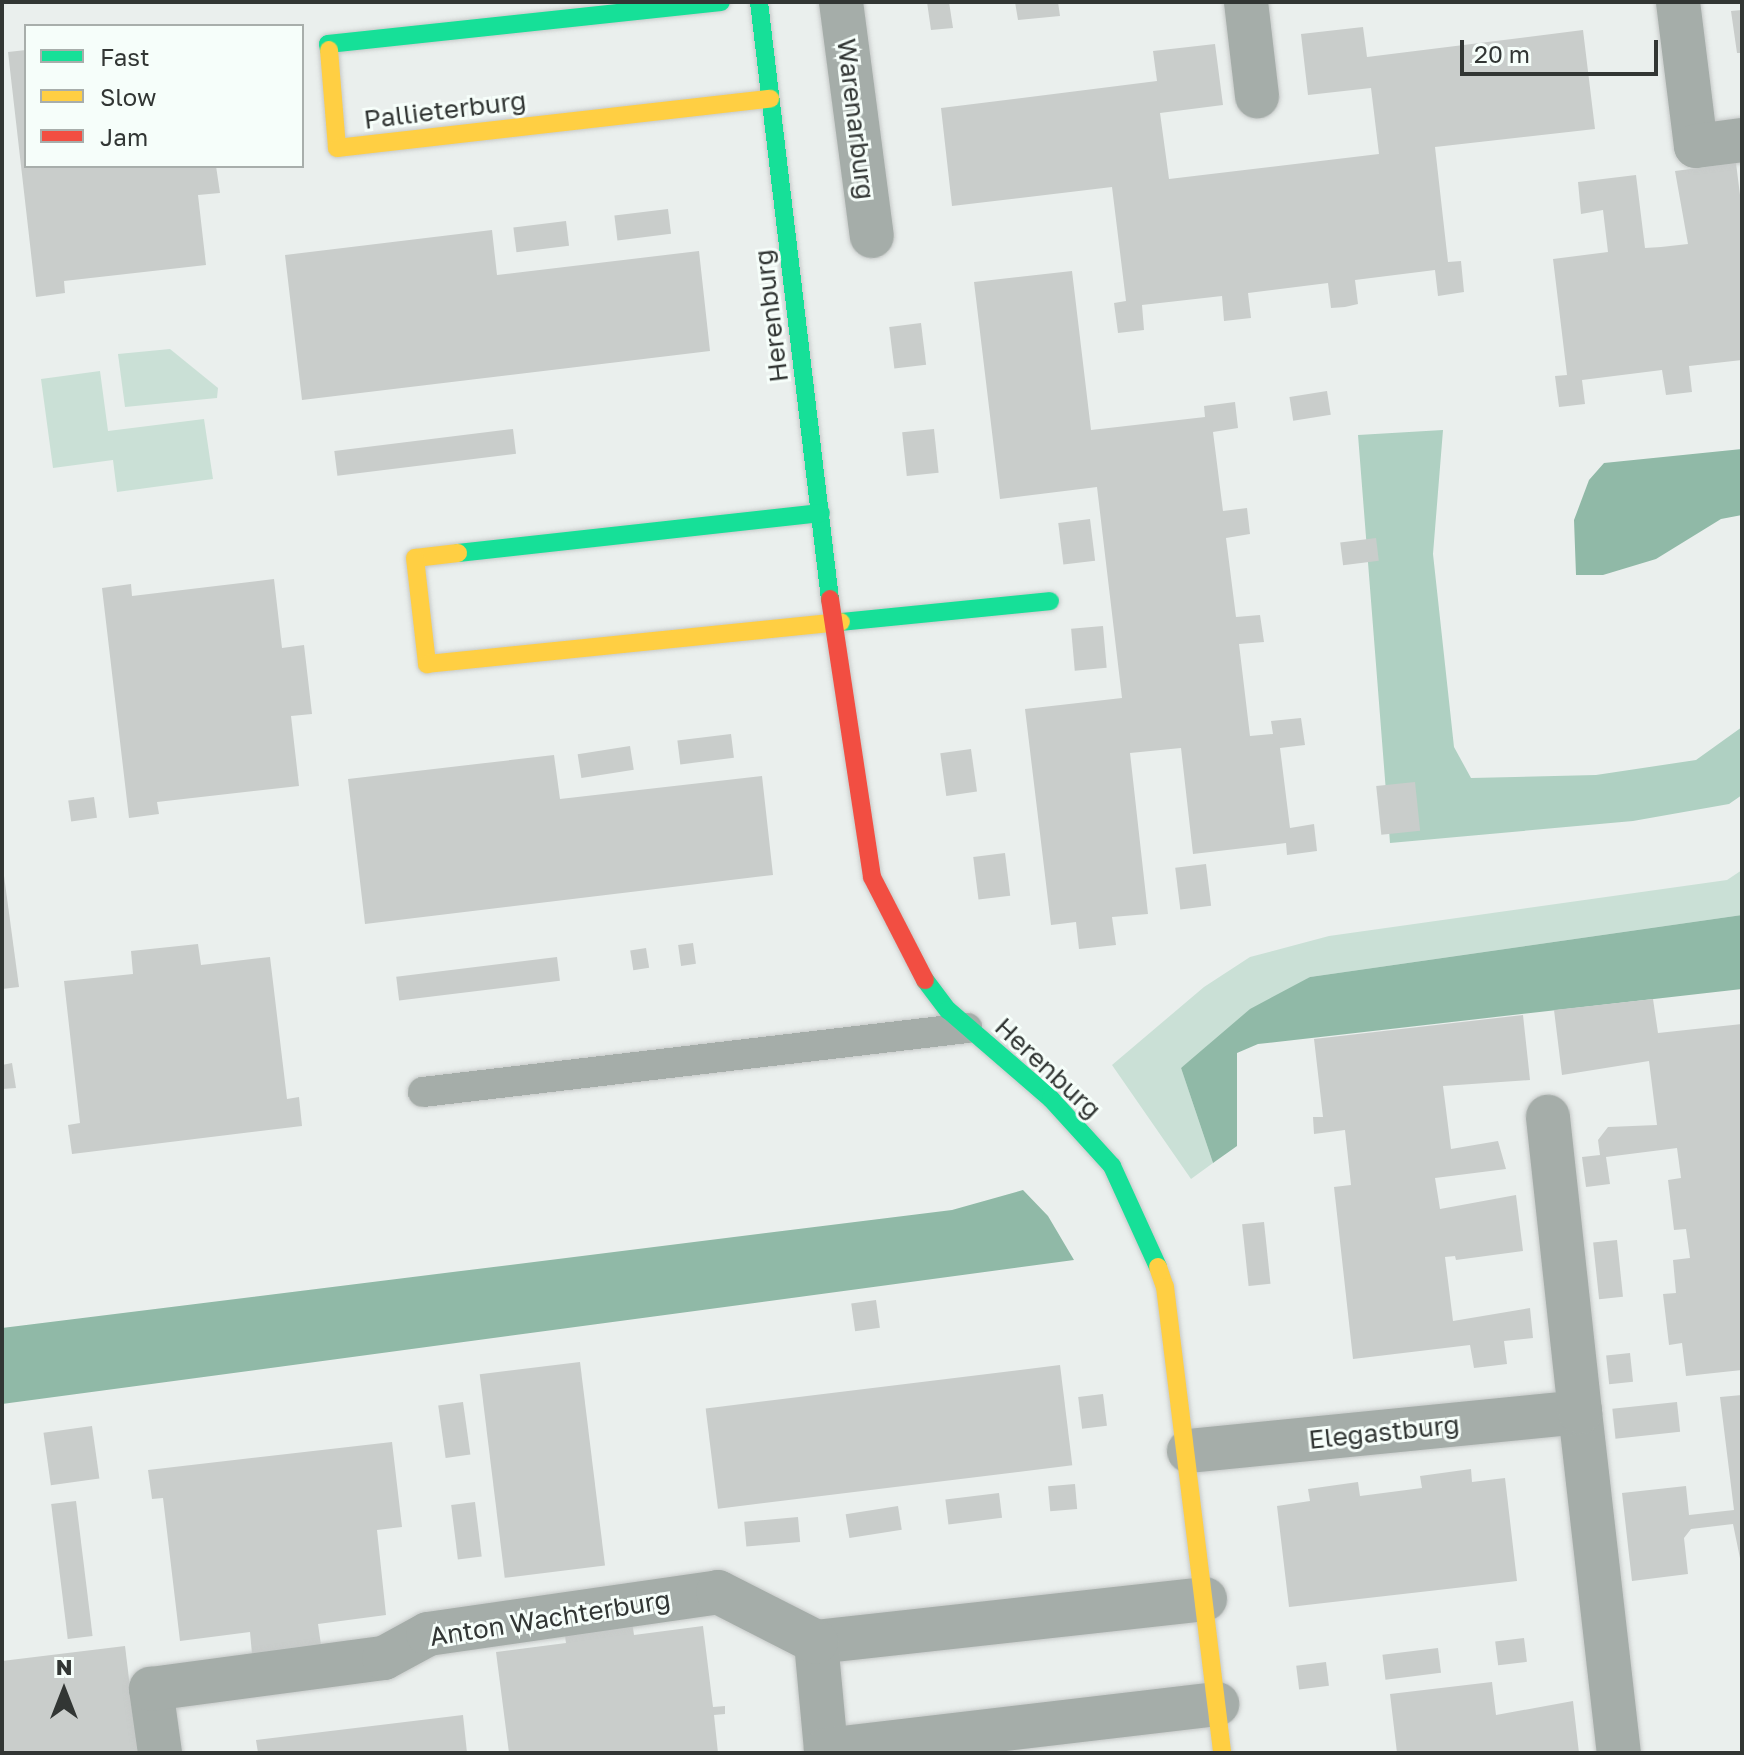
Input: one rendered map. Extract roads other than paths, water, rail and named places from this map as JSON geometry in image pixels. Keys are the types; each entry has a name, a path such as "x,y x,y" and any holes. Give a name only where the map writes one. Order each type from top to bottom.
{"street":[{"name":"Pallieterburg","path":"721,2 328,44 337,148 770,99"},
{"name":"Herenburg","path":"759,2 833,623 872,877 911,960 967,1028 1051,1099 1112,1166 1138,1215 1165,1287 1189,1451 1222,1753"},
{"name":"Warenarburg","path":"841,2 872,236"},
{"path":"1246,2 1257,96"},
{"path":"1678,2 1696,146 1742,140"},
{"path":"821,513 415,558 427,664 1050,601"},
{"path":"1548,1117 1619,1753"},
{"name":"Elegastburg","path":"1189,1451 1580,1412"},
{"name":"Anton Wachterburg","path":"160,1753 151,1689 384,1658 428,1634 718,1592 816,1642"},
{"path":"1205,1599 816,1642 826,1750 1217,1704"}],"lane":[{"path":"423,1092 967,1028"}]}
